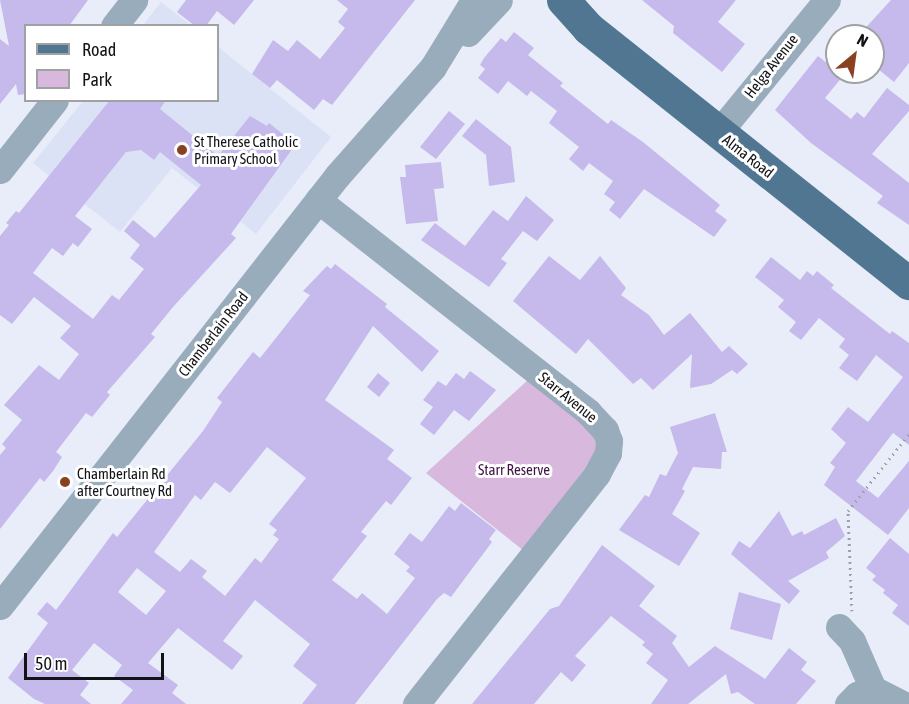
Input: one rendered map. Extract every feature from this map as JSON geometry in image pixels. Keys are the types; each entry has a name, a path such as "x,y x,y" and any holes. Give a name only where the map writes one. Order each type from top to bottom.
{"main road":[{"name":"Alma Road","path":"536,0 588,28"},
{"name":"Alma Road","path":"563,0 588,28 909,283"}],"street":[{"path":"116,24 134,0"},
{"name":"Chamberlain Road","path":"0,606 318,200 433,67 474,0"},
{"name":"Chamberlain Road","path":"433,67 446,59 499,0"},
{"name":"Helga Avenue","path":"718,133 827,0"},
{"path":"0,170 53,102"},
{"name":"Starr Avenue","path":"318,200 593,416 605,430 609,441 608,453 597,474 416,704"},
{"path":"839,627 852,641 873,689 903,704"},
{"path":"849,704 857,695 873,689"}],"path":[{"path":"839,627 855,607 848,511 909,434"}],"shaded area":[{"path":"161,2 190,24 144,24"},
{"name":"St Therese Catholic Primary School","path":"219,48 331,137 256,234 172,168 120,232 33,163 82,102 219,102"}],"green space":[{"name":"Starr Reserve","path":"529,379 591,429 598,451 524,551 426,473"}],"building":[{"path":"0,0 88,0 70,24 24,24 24,94 18,95 16,84 0,104 0,39 9,46"},
{"path":"186,0 254,0 234,25 217,11 207,24 192,24 177,12"},
{"path":"337,0 415,0 332,105 323,99 314,110 277,80 270,88 252,74 273,40 288,51 297,40 320,59 345,28 338,22 348,9"},
{"path":"642,0 736,0 718,22 745,44 722,72 673,33 674,26"},
{"path":"891,0 909,0 909,63 894,82 885,75 885,24 869,24"},
{"path":"514,32 534,48 528,55 563,83 560,86 608,124 611,120 643,142 720,205 715,211 727,220 714,237 644,189 620,219 609,210 615,202 604,194 613,181 589,163 583,171 569,159 579,147 549,123 557,111 531,91 527,96 508,81 498,94 478,78 485,69 480,65 484,58 501,38 506,42"},
{"path":"818,56 825,62 825,84 836,84 825,98 851,119 857,112 864,118 887,88 909,105 909,111 872,154 909,183 909,225 877,203 883,196 811,143 775,110"},
{"path":"108,102 165,102 160,109 218,156 250,116 267,126 269,123 289,139 287,143 293,148 231,234 236,238 151,334 155,337 107,392 110,395 92,417 86,413 56,452 62,457 53,471 44,482 40,478 0,529 0,455 6,448 2,444 22,420 4,405 39,365 59,380 79,354 60,338 71,326 34,297 12,324 0,315 0,236 9,225 6,223 16,211 19,213","holes":["141,150 154,160 160,152 201,185 155,238 133,220 124,231 140,245 130,258 144,269 119,300 112,295 93,319 33,273 52,248 63,256 73,243 78,247 92,229 75,216 126,152"]},
{"path":"449,111 465,124 436,159 420,147"},
{"path":"476,119 511,147 515,182 489,186 486,155 462,136"},
{"path":"441,162 444,188 434,189 438,221 406,224 400,177 406,177 405,165"},
{"path":"526,196 554,220 537,241 523,231 501,259 507,263 489,287 421,240 435,223 465,246 493,210 508,221"},
{"path":"549,256 580,280 600,256 626,288 621,295 649,315 664,335 690,313 722,352 729,346 748,364 737,374 732,370 711,384 690,388 692,354 653,390 641,378 633,384 588,339 576,354 513,301"},
{"path":"771,257 800,280 807,271 813,276 817,271 834,285 831,288 890,334 892,331 909,343 909,445 893,433 856,481 878,498 909,461 909,508 888,535 824,485 835,467 830,463 846,443 831,429 848,407 868,422 903,377 876,355 857,381 839,368 849,355 839,347 845,339 819,318 801,340 789,331 796,322 778,307 784,300 755,277"},
{"path":"335,264 387,304 385,307 439,351 422,372 373,326 325,400 394,450 387,459 412,478 391,505 386,501 361,532 367,536 332,580 357,599 362,593 387,614 415,578 406,571 410,567 394,554 410,533 422,542 449,506 455,511 461,503 496,530 489,539 492,542 451,597 444,593 437,599 355,704 302,704 317,685 293,666 310,644 255,600 223,641 243,656 232,670 178,628 148,663 178,685 172,693 186,704 121,704 133,690 114,676 122,665 94,643 72,670 89,683 80,695 91,704 45,704 34,699 8,678 48,623 37,614 47,602 56,610 113,533 117,537 203,431 222,402 217,398 253,352 260,358 310,295 303,291 327,266 331,269","holes":["267,447 306,478 269,524 277,530 273,535 279,539 261,563 255,558 225,596 202,577 207,571 191,559 180,572 154,552 195,495 201,500 215,482 230,493","137,568 166,591 146,615 118,592"]},
{"path":"470,371 496,390 469,421 454,410 434,435 420,424 433,407 423,400 438,381 446,386 456,373 464,379"},
{"path":"378,373 390,383 379,397 367,387"},
{"path":"715,413 727,452 722,452 721,469 693,467 682,489 685,491 672,514 700,533 679,566 619,530 645,495 649,497 660,474 666,476 678,453 670,427"},
{"path":"779,511 792,536 802,531 804,535 836,518 845,536 826,552 829,558 788,581 800,591 789,604 731,554 739,541 750,548"},
{"path":"890,538 909,554 909,626 892,613 898,605 883,593 885,590 872,580 876,576 866,568"},
{"path":"602,545 655,586 639,606 677,636 672,643 689,667 715,646 765,679 789,648 807,662 801,670 816,681 796,704 755,704 738,692 731,694 726,674 688,704 651,704 668,680 646,663 653,654 642,645 645,642 611,616 575,656 586,665 572,682 561,672 534,704 472,704 550,609 559,606"},
{"path":"739,592 781,604 772,640 730,629"}],"place":[{"name":"St Therese Catholic Primary School","path":"182,150"},
{"name":"Chamberlain Rd after Courtney Rd","path":"65,482"}]}
